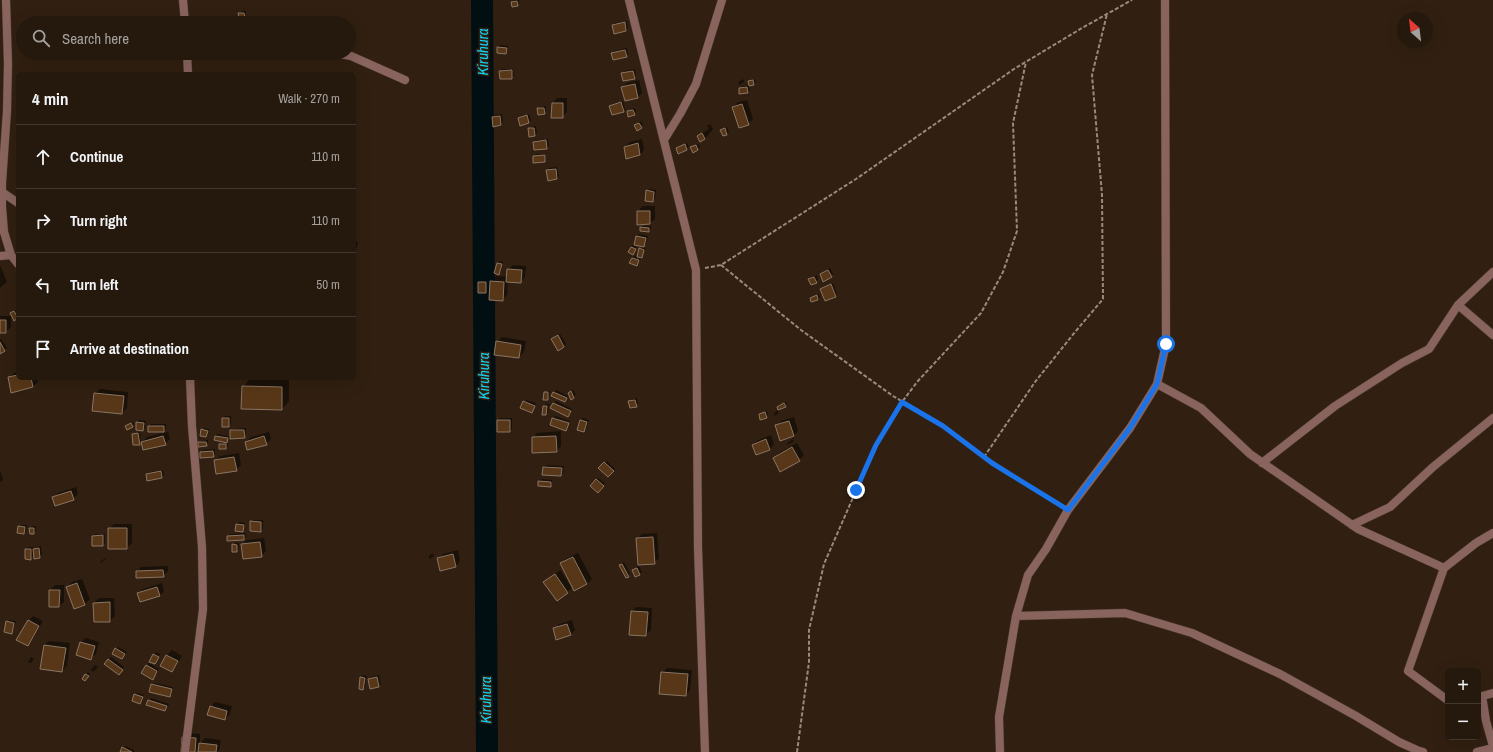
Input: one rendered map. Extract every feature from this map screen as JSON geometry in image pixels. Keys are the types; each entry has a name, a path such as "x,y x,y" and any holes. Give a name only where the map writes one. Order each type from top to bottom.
{"street":[{"path":"6,0 8,64 7,111 3,155 2,192 4,232 11,255 16,261"},
{"path":"183,0 184,16"},
{"path":"629,0 696,270 698,548 705,752"},
{"path":"664,140 696,84 722,0"},
{"path":"1000,752 999,717 1016,616 1028,575 1046,549 1068,510 1130,428 1157,384 1166,344 1165,0"},
{"path":"356,58 405,80"},
{"path":"187,60 188,72"},
{"path":"2,192 16,202"},
{"path":"0,256 11,255"},
{"path":"1262,463 1335,406 1402,363 1429,349 1458,305 1493,272"},
{"path":"1458,305 1493,336"},
{"path":"185,752 203,609 202,547 192,426 190,380"},
{"path":"1157,384 1201,408 1250,454 1358,530 1444,568"},
{"path":"1352,525 1390,507 1433,467 1493,418"},
{"path":"1445,698 1408,671 1444,568 1476,543 1493,533"},
{"path":"1016,616 1125,613 1192,633 1280,674 1400,742 1423,752"},
{"path":"1481,697 1493,693"},
{"path":"1477,752 1493,747 1481,701"}],"path":[{"path":"696,270 721,265 856,180 1026,62 1132,0"},
{"path":"984,457 1035,382 1103,299 1102,195 1092,74 1107,14"},
{"path":"797,752 809,662 810,630 824,564 876,445 902,402 917,382 980,313 1003,272 1017,231 1013,123 1026,62"},
{"path":"721,265 801,330 902,402 943,426 984,457 1068,510"}],"building":[{"path":"517,1 518,6 512,7 511,2"},
{"path":"238,13 244,13 245,16 239,16"},
{"path":"625,22 626,31 614,34 612,25"},
{"path":"497,47 507,48 506,54 497,53"},
{"path":"625,50 627,57 613,60 611,53"},
{"path":"512,70 512,79 500,79 499,71"},
{"path":"633,71 635,79 623,81 621,73"},
{"path":"753,80 754,85 749,86 748,81"},
{"path":"635,84 638,98 625,101 621,87"},
{"path":"747,87 748,93 739,94 739,88"},
{"path":"621,102 624,112 612,115 609,106"},
{"path":"552,103 563,103 563,118 551,118"},
{"path":"742,104 749,125 739,128 732,107"},
{"path":"537,108 544,108 545,114 538,115"},
{"path":"633,110 635,115 628,117 627,111"},
{"path":"527,115 529,123 520,126 518,118"},
{"path":"500,116 501,125 493,127 492,117"},
{"path":"639,123 642,128 637,131 634,125"},
{"path":"528,128 534,128 535,136 529,137"},
{"path":"725,128 727,135 723,136 720,130"},
{"path":"702,133 705,139 700,142 697,136"},
{"path":"546,140 547,149 534,150 533,142"},
{"path":"638,143 640,155 626,159 624,147"},
{"path":"685,144 687,150 678,154 676,148"},
{"path":"696,145 698,150 693,153 690,147"},
{"path":"545,155 545,162 533,163 533,156"},
{"path":"556,169 557,179 548,181 546,170"},
{"path":"646,190 654,192 653,202 645,201"},
{"path":"637,211 650,211 650,224 637,225"},
{"path":"640,227 649,228 649,232 640,231"},
{"path":"636,236 646,238 644,247 634,245"},
{"path":"631,247 636,249 633,255 628,252"},
{"path":"639,248 644,250 642,258 637,257"},
{"path":"632,258 639,260 637,266 629,263"},
{"path":"497,263 502,264 499,275 494,273"},
{"path":"507,269 522,270 521,283 506,282"},
{"path":"828,270 832,277 823,282 820,274"},
{"path":"814,277 817,283 811,285 808,279"},
{"path":"490,281 504,282 503,301 489,300"},
{"path":"478,282 486,282 486,293 478,293"},
{"path":"831,284 836,297 825,301 820,289"},
{"path":"817,295 818,300 811,302 810,298"},
{"path":"14,311 16,314 16,320 14,321 10,313"},
{"path":"0,320 6,320 6,333 0,333"},
{"path":"558,335 564,347 558,351 551,339"},
{"path":"496,341 521,345 519,358 494,355"},
{"path":"0,342 5,351 0,354"},
{"path":"16,375 16,380 31,380 33,387 11,393 8,377"},
{"path":"242,386 282,387 282,410 241,409"},
{"path":"571,391 574,398 571,400 568,393"},
{"path":"544,392 548,392 548,400 543,400"},
{"path":"553,392 567,398 565,402 551,396"},
{"path":"94,393 124,396 122,414 92,411"},
{"path":"635,400 637,407 630,408 628,401"},
{"path":"523,401 535,406 532,413 520,408"},
{"path":"553,403 571,411 568,417 550,408"},
{"path":"784,403 786,407 778,410 777,407"},
{"path":"543,406 547,406 546,415 542,415"},
{"path":"765,412 767,418 760,420 759,414"},
{"path":"222,418 229,418 229,427 222,427"},
{"path":"552,418 569,423 566,431 550,425"},
{"path":"497,420 510,420 510,432 497,432"},
{"path":"580,420 587,422 584,432 577,430"},
{"path":"789,421 794,436 780,441 775,425"},
{"path":"136,422 144,423 143,431 136,430"},
{"path":"131,423 133,427 127,430 125,426"},
{"path":"148,426 164,426 164,432 148,432"},
{"path":"201,429 208,431 206,437 200,436"},
{"path":"230,430 244,430 245,438 230,439"},
{"path":"138,433 140,445 133,445 132,434"},
{"path":"163,436 166,445 143,450 141,442"},
{"path":"215,436 228,438 227,443 214,440"},
{"path":"264,436 267,445 247,450 245,442"},
{"path":"556,436 557,452 532,453 532,437"},
{"path":"766,439 770,450 756,455 752,445"},
{"path":"198,442 206,442 207,446 198,447"},
{"path":"219,444 226,444 226,449 219,449"},
{"path":"792,447 800,461 780,472 773,458"},
{"path":"213,451 214,457 200,458 200,452"},
{"path":"234,457 237,471 216,474 214,460"},
{"path":"604,462 614,471 608,477 598,468"},
{"path":"543,467 562,468 561,476 542,475"},
{"path":"161,471 162,478 147,481 146,474"},
{"path":"596,479 604,486 598,493 590,486"},
{"path":"538,481 551,482 551,487 538,486"},
{"path":"71,491 74,500 55,506 52,497"},
{"path":"250,521 261,522 261,532 250,531"},
{"path":"236,524 244,525 243,532 235,531"},
{"path":"18,526 25,527 24,534 17,533"},
{"path":"29,528 34,528 34,534 30,534"},
{"path":"108,528 127,528 127,549 108,549"},
{"path":"103,535 103,546 92,546 92,536"},
{"path":"244,535 244,540 227,541 227,536"},
{"path":"653,537 655,564 638,565 636,538"},
{"path":"260,542 262,557 243,559 241,544"},
{"path":"232,544 237,545 237,552 232,552"},
{"path":"39,548 40,558 34,559 33,549"},
{"path":"25,549 31,549 31,560 25,559"},
{"path":"453,554 456,567 440,571 437,558"},
{"path":"573,557 587,584 574,591 560,563"},
{"path":"622,564 629,577 626,578 619,565"},
{"path":"637,568 640,575 635,577 632,570"},
{"path":"163,570 164,577 136,578 136,571"},
{"path":"555,574 568,593 557,601 543,582"},
{"path":"77,583 85,605 74,609 66,587"},
{"path":"157,587 160,596 140,602 137,593"},
{"path":"49,590 60,590 59,607 49,607"},
{"path":"110,602 110,622 94,622 93,603"},
{"path":"631,611 648,612 646,636 629,635"},
{"path":"28,620 39,626 28,646 16,640"},
{"path":"6,621 14,623 12,634 4,632"},
{"path":"567,624 571,635 556,640 553,628"},
{"path":"80,642 95,646 91,660 76,655"},
{"path":"44,645 66,648 62,672 40,669"},
{"path":"115,648 125,654 122,659 112,654"},
{"path":"153,654 159,657 155,664 149,662"},
{"path":"166,655 178,661 172,672 160,666"},
{"path":"108,659 123,670 119,675 104,664"},
{"path":"146,665 157,671 153,680 141,673"},
{"path":"661,672 688,674 686,696 659,694"},
{"path":"85,674 89,676 85,681 82,679"},
{"path":"360,677 365,678 363,690 359,689"},
{"path":"377,677 379,687 370,689 368,679"},
{"path":"151,684 172,689 170,697 149,692"},
{"path":"134,694 143,697 140,704 132,701"},
{"path":"148,700 167,706 165,711 146,705"},
{"path":"210,706 227,711 225,720 207,715"},
{"path":"182,737 196,738 195,752 181,752"},
{"path":"199,743 217,745 216,752 198,752"},
{"path":"122,747 132,752 120,752"}],"waterway":[{"name":"Kiruhura","path":"482,0 487,752"}],"route":[{"path":"856,490 876,445 902,402 943,426 992,463 1068,510 1130,428 1157,384 1166,344"}]}
